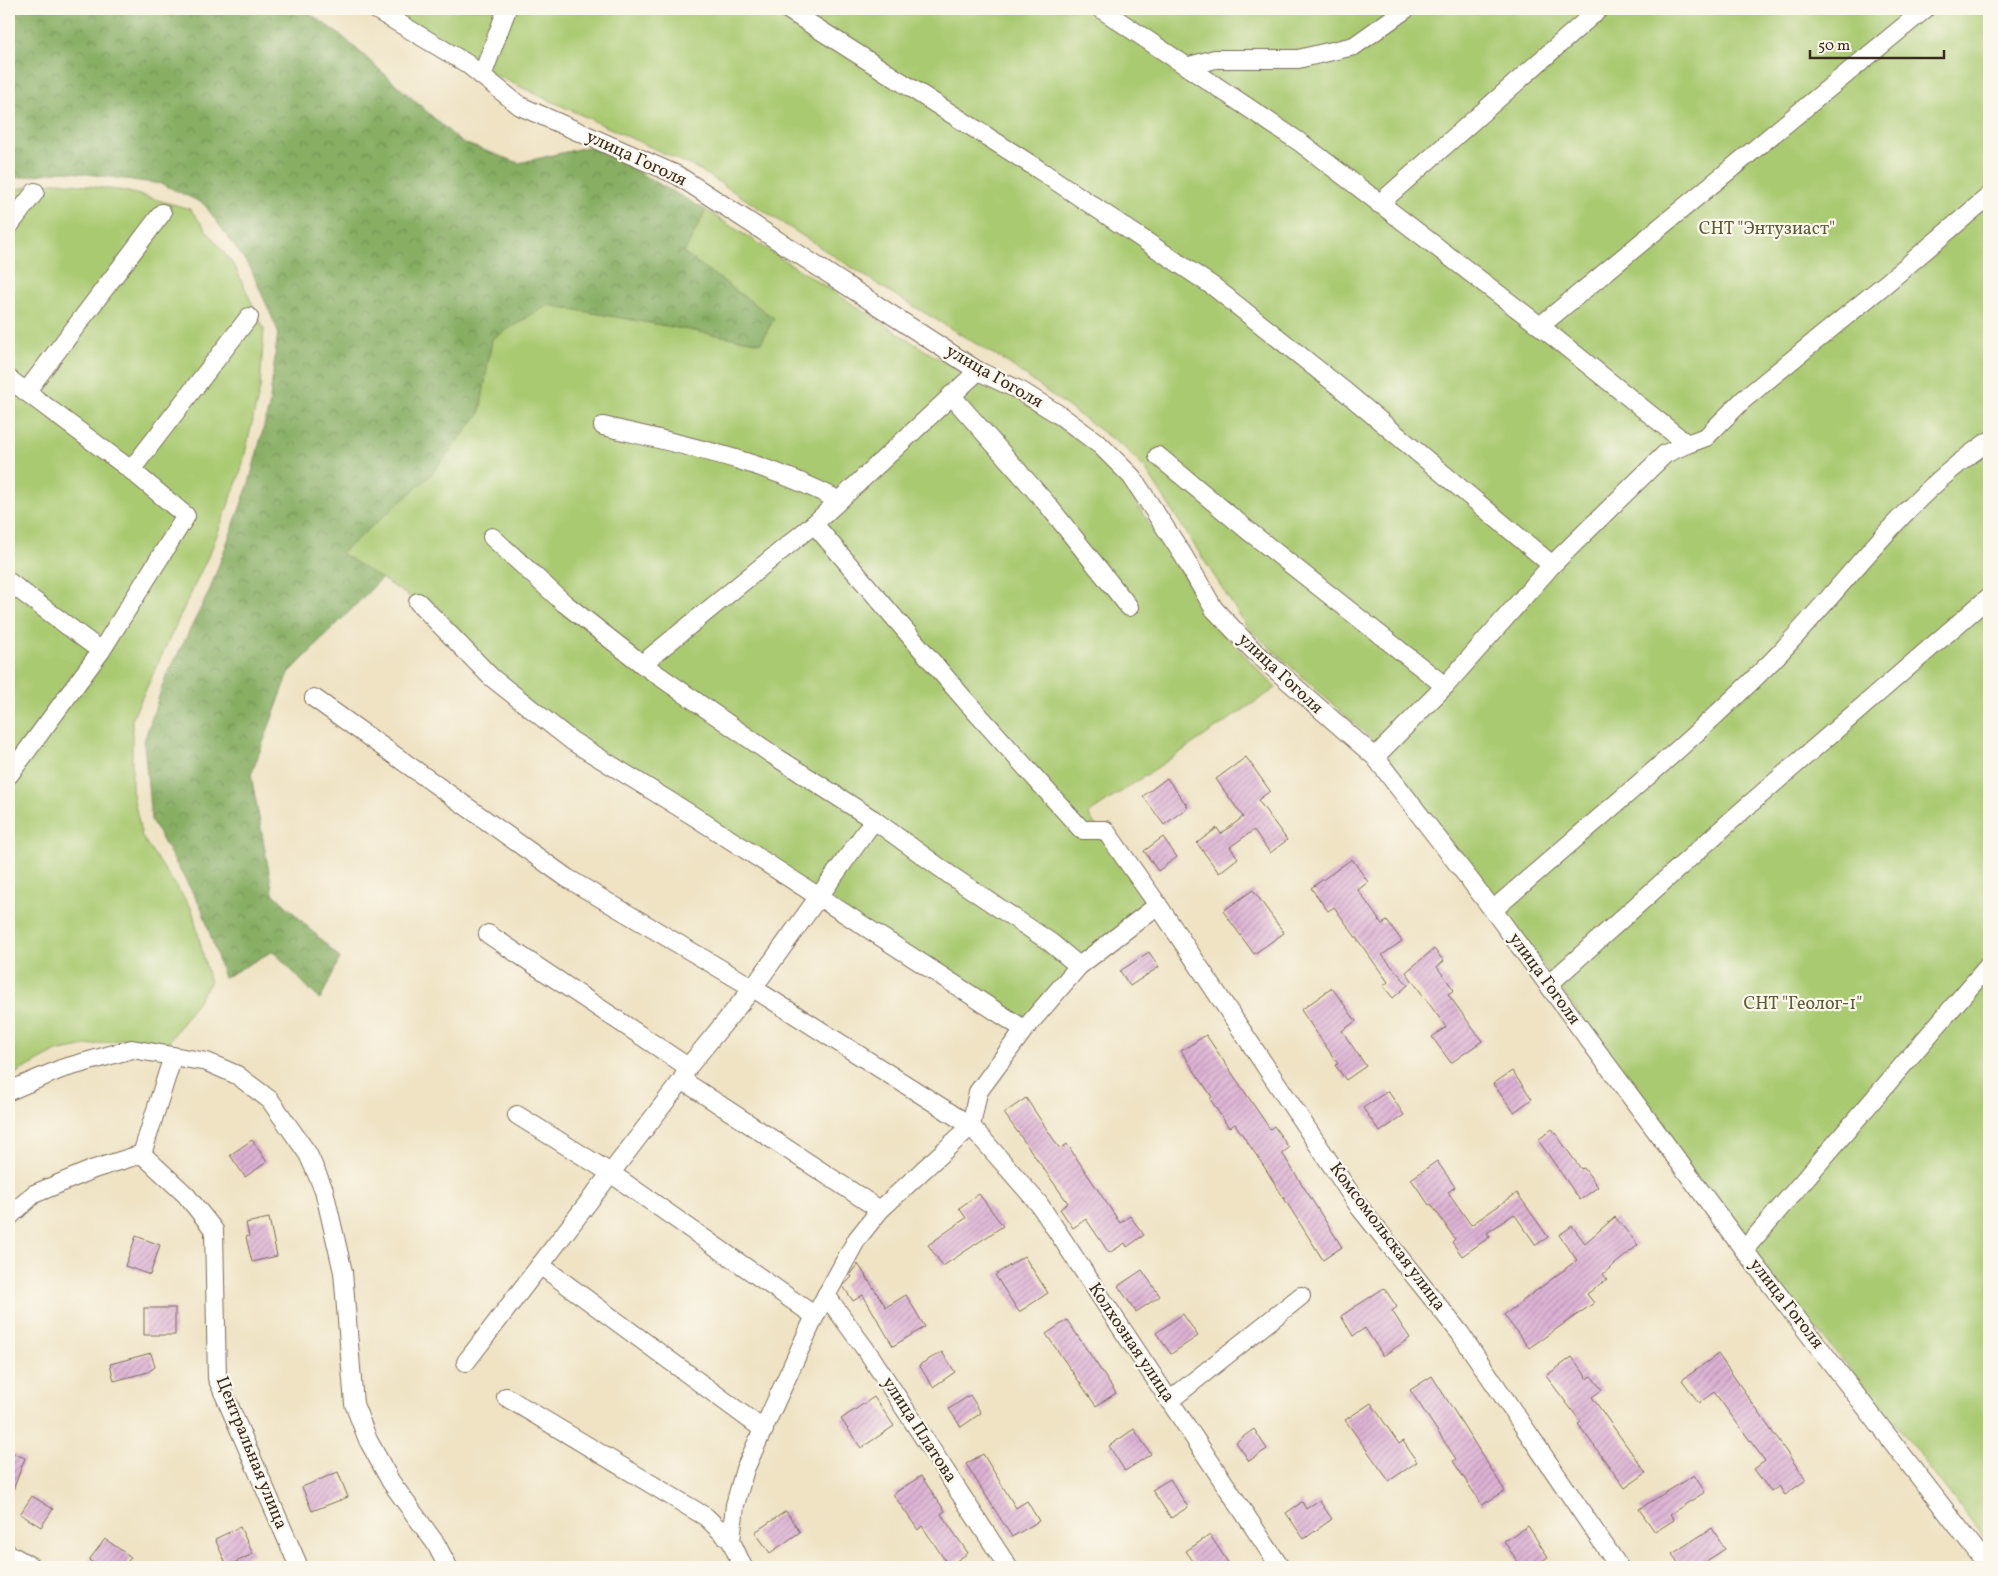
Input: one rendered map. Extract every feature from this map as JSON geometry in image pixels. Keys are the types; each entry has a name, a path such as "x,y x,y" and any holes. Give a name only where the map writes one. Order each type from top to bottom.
{"street":[{"name":"улица Гоголя","path":"375,9 466,63 520,106 677,175 978,371 1022,391 1061,416 1100,445 1132,477 1183,555 1214,609 1254,651 1375,757 1492,910 1744,1250 1989,1567"},
{"path":"482,76 507,9"},
{"path":"787,9 1038,169 1214,287 1342,389 1552,565"},
{"path":"1101,9 1190,66 1301,143 1540,326 1687,444"},
{"path":"1190,66 1215,59 1298,59 1354,46 1406,9"},
{"path":"1379,204 1599,9"},
{"path":"1540,326 1926,9"},
{"path":"9,226 35,192"},
{"path":"1375,757 1445,686 1552,565 1665,454 1706,437 1743,400 1889,282 1989,196"},
{"path":"26,392 162,212"},
{"path":"131,470 248,317"},
{"path":"642,664 814,524 978,371"},
{"path":"9,379 131,470 186,516 101,651 9,775"},
{"path":"951,395 1047,504 1128,608"},
{"path":"603,426 726,455 823,492 838,500"},
{"path":"1492,910 1745,686 1772,660 1888,530 1927,492 1989,441"},
{"path":"1158,456 1251,534 1445,686"},
{"name":"Комсомольская улица","path":"814,524 965,700 1082,830 1106,830 1360,1208 1460,1333 1618,1567"},
{"path":"492,537 564,603 642,664 758,744 874,820 950,876 1050,942 1079,966"},
{"path":"9,582 101,651"},
{"path":"1548,985 1743,810 1989,597"},
{"path":"418,602 491,677 572,741 818,896 1019,1026"},
{"name":"Колхозная улица","path":"314,698 567,878 753,988 971,1126 1039,1204 1280,1567"},
{"path":"466,1362 685,1074 753,988 874,820"},
{"path":"731,1541 735,1505 745,1469 815,1316 857,1239 880,1210 971,1126 978,1092 1023,1031 1079,966 1158,905"},
{"path":"488,934 880,1210"},
{"path":"1744,1250 1989,965"},
{"path":"9,1092 61,1069 132,1049 207,1062 237,1075 270,1100 308,1154 324,1190 343,1272 354,1404 368,1440 391,1482 436,1544 448,1567"},
{"path":"9,1217 34,1194 85,1172 142,1154 172,1056"},
{"path":"517,1115 610,1172 815,1316"},
{"name":"Центральная улица","path":"142,1154 186,1195 214,1230 217,1378 299,1567"},
{"path":"540,1265 764,1430"},
{"name":"улица Платова","path":"826,1295 871,1357 1008,1567"},
{"path":"1169,1400 1301,1296"},
{"path":"506,1397 706,1517 731,1541 743,1567"},
{"path":"9,1554 32,1567"}],"green space":[{"path":"9,9 303,9 343,37 461,142 519,163 591,146 706,210 684,253 774,318 761,343 548,305 492,339 480,413 429,477 342,553 382,578 289,673 251,775 273,893 340,958 320,1000 273,951 224,978 202,909 151,820 144,741 164,681 209,592 249,483 269,407 278,331 251,269 204,204 162,184 64,171 9,179"},
{"path":"388,9 1989,9 1989,1545 1893,1420 1740,1238 1553,978 1379,746 1247,627 1146,470 1127,450 1008,363 890,292 700,170 495,75"},
{"path":"59,182 125,191 190,209 235,267 264,329 260,388 241,471 212,548 132,719 132,790 142,837 192,909 210,983 169,1042 129,1038 55,1052 9,1077 9,190"},
{"path":"706,210 959,372 1018,399 1094,451 1123,484 1172,557 1209,618 1276,688 1088,814 1147,903 1019,1026 572,741 418,602 341,553 429,477 480,413 492,339 548,305 761,343 774,318 684,253"}],"building":[{"path":"1246,757 1270,791 1258,800 1287,840 1270,853 1254,830 1230,847 1238,858 1219,873 1197,843 1217,828 1221,834 1243,817 1216,779"},
{"path":"1167,778 1188,807 1164,825 1143,796"},
{"path":"1163,837 1177,857 1158,871 1144,851"},
{"path":"1352,859 1368,882 1358,890 1382,924 1387,921 1402,941 1382,955 1408,985 1393,998 1383,986 1388,982 1334,907 1328,911 1311,888"},
{"path":"1253,890 1284,933 1254,954 1223,911"},
{"path":"1434,949 1444,961 1437,967 1454,990 1448,994 1482,1041 1451,1063 1432,1037 1446,1027 1406,972"},
{"path":"1149,952 1159,967 1130,986 1120,971"},
{"path":"1332,988 1356,1021 1342,1031 1366,1066 1346,1080 1335,1065 1338,1064 1301,1010"},
{"path":"1206,1035 1270,1129 1274,1126 1289,1148 1282,1153 1342,1247 1323,1260 1263,1165 1235,1124 1229,1128 1210,1099 1212,1097 1181,1051"},
{"path":"1512,1071 1532,1099 1514,1112 1493,1084"},
{"path":"1388,1091 1404,1115 1380,1132 1363,1108"},
{"path":"1026,1098 1060,1149 1067,1144 1120,1223 1130,1216 1144,1235 1127,1247 1125,1243 1109,1253 1086,1219 1073,1228 1060,1209 1068,1203 1004,1113"},
{"path":"1552,1129 1581,1169 1584,1168 1598,1187 1580,1200 1538,1140"},
{"path":"252,1140 267,1162 245,1177 230,1155"},
{"path":"1437,1161 1455,1187 1448,1192 1471,1225 1517,1193 1548,1237 1536,1245 1514,1214 1487,1233 1490,1237 1462,1256 1452,1242 1455,1239 1411,1179"},
{"path":"979,1194 1003,1226 943,1266 928,1245 966,1218 959,1208"},
{"path":"1615,1217 1638,1245 1603,1274 1607,1279 1587,1294 1594,1303 1529,1348 1504,1315 1577,1260 1559,1235 1572,1226 1585,1243"},
{"path":"269,1218 277,1256 252,1262 246,1237 249,1236 246,1223"},
{"path":"136,1236 160,1245 150,1275 125,1266"},
{"path":"1024,1256 1048,1293 1019,1312 995,1275"},
{"path":"858,1264 886,1307 906,1295 925,1327 893,1346 863,1295 853,1301 843,1286 852,1277 850,1274"},
{"path":"1142,1270 1160,1296 1136,1312 1118,1286"},
{"path":"1384,1288 1397,1307 1392,1311 1410,1338 1383,1356 1365,1328 1353,1336 1341,1316"},
{"path":"144,1308 175,1308 175,1335 144,1335"},
{"path":"1183,1314 1198,1336 1171,1354 1156,1333"},
{"path":"1067,1320 1116,1393 1096,1406 1046,1334"},
{"path":"942,1352 955,1372 933,1387 919,1365"},
{"path":"151,1353 155,1367 148,1372 114,1381 110,1364"},
{"path":"1718,1354 1806,1480 1785,1495 1779,1486 1771,1492 1754,1469 1765,1461 1714,1392 1699,1403 1682,1380"},
{"path":"1572,1357 1588,1379 1591,1376 1602,1390 1592,1397 1646,1473 1625,1488 1578,1424 1581,1422 1546,1376"},
{"path":"1432,1376 1505,1491 1482,1505 1453,1461 1456,1459 1410,1390"},
{"path":"970,1395 981,1413 961,1427 949,1409"},
{"path":"874,1397 894,1426 861,1448 841,1419"},
{"path":"1371,1403 1399,1444 1403,1441 1417,1462 1389,1481 1345,1420"},
{"path":"1134,1429 1151,1454 1125,1471 1109,1446"},
{"path":"1254,1429 1267,1449 1249,1461 1236,1442"},
{"path":"9,1452 25,1458 10,1498 9,1498"},
{"path":"983,1454 1016,1508 1027,1501 1039,1521 1012,1537 966,1464"},
{"path":"338,1472 348,1497 312,1511 302,1487"},
{"path":"1694,1475 1705,1492 1670,1514 1674,1520 1655,1532 1639,1509"},
{"path":"921,1476 945,1511 941,1514 968,1553 949,1566 922,1526 918,1530 893,1494"},
{"path":"1170,1479 1188,1507 1171,1518 1152,1490"},
{"path":"32,1496 53,1509 41,1527 20,1514"},
{"path":"1319,1500 1332,1519 1304,1539 1286,1513 1302,1502 1306,1509"},
{"path":"786,1511 800,1532 770,1553 755,1532"},
{"path":"1528,1526 1548,1557 1533,1567 1521,1567 1504,1541"},
{"path":"240,1527 253,1554 227,1566 215,1539"},
{"path":"1712,1528 1725,1549 1697,1567 1681,1567 1672,1554"},
{"path":"1210,1535 1231,1567 1197,1567 1186,1551"},
{"path":"105,1539 131,1557 124,1567 99,1567 89,1560"}],"park label":[{"name":"СНТ \"Энтузиаст\"","path":"1767,229"},
{"name":"СНТ \"Геолог-1\"","path":"1803,1004"}]}
